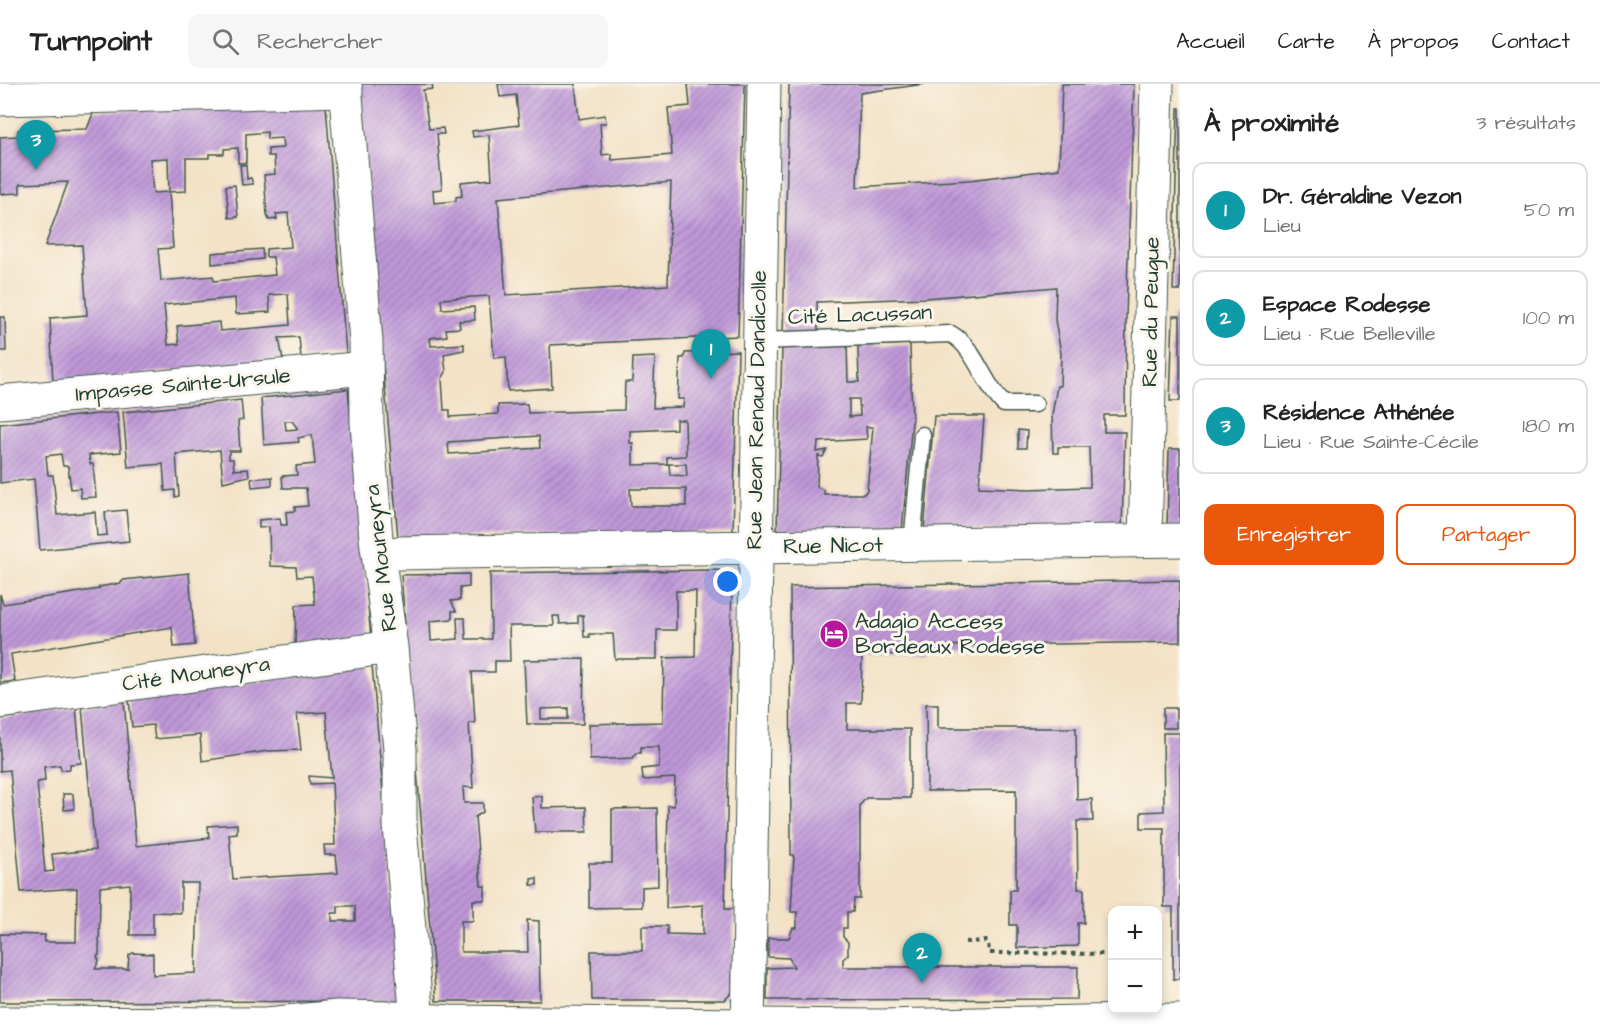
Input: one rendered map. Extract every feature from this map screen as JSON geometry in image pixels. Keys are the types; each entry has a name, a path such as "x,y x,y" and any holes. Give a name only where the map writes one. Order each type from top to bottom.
{"street":[{"name":"Rue Jean Renaud Dandicolle","path":"745,1030 764,84"},
{"name":"Rue du Peugue","path":"1145,540 1157,84"},
{"path":"0,99 346,87"},
{"name":"Rue Mouneyra","path":"346,87 366,369 367,423 379,556 392,647 400,749 400,826 417,1025"},
{"name":"Impasse Sainte-Ursule","path":"0,402 366,369"},
{"name":"Rue Nicot","path":"379,556 410,552 1180,540"},
{"name":"Cité Mouneyra","path":"0,702 392,647"},
{"path":"0,1023 267,1024 337,1017 417,1025 450,1022 745,1030 891,1029 1180,1020"}],"lane":[{"name":"Cité Lacussan","path":"759,341 951,334 961,340 996,397 1004,404 1035,404"},
{"path":"912,544 922,435"}],"path":[{"path":"965,942 988,941 989,953 1108,954"}],"building":[{"path":"359,84 432,84 433,89 423,90 429,129 443,128 444,134 437,134 442,189 433,190 434,203 456,201 456,197 462,196 461,182 492,179 489,135 473,137 472,131 519,125 516,95 500,97 498,84 575,84 579,119 605,115 606,123 600,123 602,155 611,154 612,160 672,155 668,108 690,106 688,84 745,84 738,336 550,345 552,388 508,391 506,357 494,358 489,296 441,299 442,309 474,307 475,320 459,321 460,328 446,329 447,336 430,338 431,346 464,344 464,350 444,354 446,372 442,379 444,410 450,410 450,417 498,414 498,405 527,404 528,413 624,410 625,382 632,382 633,358 655,357 653,408 683,407 684,399 678,399 680,358 684,358 685,353 738,351 733,532 398,538","holes":["671,182 668,285 506,295 498,198","676,420 685,420 686,456 667,457 667,464 669,464 633,465 633,443 630,443 630,431 676,429","539,436 540,448 449,454 448,442","669,464 686,464 687,476 670,475","630,489 686,489 686,506 631,506"]},
{"path":"789,84 925,84 860,93 857,187 969,180 1059,169 1062,84 1134,84 1125,415 1104,415 1104,432 1125,432 1122,528 924,531 934,416 984,416 979,487 1029,489 1090,487 1089,447 1058,447 1058,453 1053,453 1052,415 1057,386 1060,386 1061,353 1055,320 1056,287 926,298 817,302 818,332 783,335"},
{"path":"326,106 346,354 301,358 299,337 279,338 283,360 53,383 50,318 87,315 82,245 45,246 68,182 20,184 20,193 0,194 0,137 18,136 18,130 87,129 94,111","holes":["267,132 267,139 282,138 283,148 268,149 268,156 274,156 275,174 264,175 269,220 277,219 276,214 288,213 291,247 266,249 266,257 273,257 275,275 214,281 213,276 161,281 158,249 173,248 169,192 186,191 186,158 209,158 209,154 224,154 224,149 238,148 238,163 246,163 246,134","168,158 169,192 153,193 150,159","288,294 290,325 220,331 219,322 177,326 179,344 168,345 164,305 235,298 236,314 270,312 269,295"]},
{"path":"1178,108 1180,108 1180,290 1173,290"},
{"path":"240,165 246,165 247,179 251,178 253,184 242,185"},
{"path":"235,185 238,217 229,218 226,186"},
{"path":"262,249 263,259 212,264 212,253"},
{"path":"1173,316 1180,316 1180,401 1170,401"},
{"path":"0,317 5,317 6,351 0,351"},
{"path":"910,344 912,422 902,530 777,531 782,348 847,346 848,382 859,382 858,346","holes":["849,399 859,399 860,416 849,417","866,427 873,427 867,490 864,494 824,494 824,490 817,487 818,456 823,457 827,450 817,452 818,442 867,439"]},
{"path":"348,389 371,638 295,645 296,605 315,604 312,576 297,577 296,567 270,566 269,527 259,528 259,520 280,518 281,525 287,525 286,512 295,511 295,507 308,506 306,488 283,488 282,476 297,475 296,466 315,464 312,435 298,438 299,442 264,445 261,398","holes":["285,421 292,421 298,429 286,430"]},
{"path":"241,400 243,420 238,421 240,451 229,451 229,459 233,459 234,470 248,469 249,476 223,482 220,450 176,454 179,496 175,497 175,490 165,491 163,464 128,467 123,412"},
{"path":"117,412 121,452 89,455 90,464 93,464 96,497 81,498 80,488 71,489 68,466 63,466 61,454 46,456 48,475 53,475 57,515 95,512 97,536 107,535 105,512 126,510 129,541 40,550 34,479 0,483 0,424"},
{"path":"1018,430 1027,431 1026,448 1018,448"},
{"path":"1169,449 1180,449 1180,527 1167,527"},
{"path":"272,477 272,485 252,487 251,479"},
{"path":"719,570 732,582 725,909 734,909 732,992 725,1000 592,1000 591,951 642,951 642,926 667,926 667,934 703,935 703,905 666,908 668,805 674,806 675,778 643,780 642,769 659,767 659,747 641,747 641,753 636,753 633,758 590,760 589,724 663,722 664,658 695,657 696,591 676,591 676,630 657,630 657,659 615,659 613,634 589,634 590,637 584,637 583,615 578,616 578,623 560,624 559,616 553,616 554,626 509,626 510,661 495,661 495,672 472,672 475,723 469,723 473,788 463,787 464,803 483,803 483,812 475,817 481,886 485,886 485,900 473,900 473,921 461,921 461,952 528,952 527,920 539,921 540,1001 436,1001 401,575 469,574 469,587 460,588 460,600 451,601 456,611 452,611 452,619 430,621 431,641 458,639 457,618 465,618 466,639 491,639 490,573"},
{"path":"189,573 195,645 174,647 172,627 11,654 15,681 0,683 0,594 3,604 99,589 99,587 121,583 123,580"},
{"path":"1180,580 1180,642 928,646 927,654 862,655 861,703 847,703 847,729 910,729 910,798 866,798 860,805 860,899 854,899 853,912 847,912 847,928 843,928 843,937 848,942 848,955 843,959 843,967 1078,967 1077,999 767,1000 767,968 794,967 789,958 768,957 768,938 789,938 793,928 797,928 797,912 791,912 794,855 791,855 790,587"},
{"path":"584,659 583,724 527,724 524,660","holes":["568,708 568,719 541,719 541,709"]},
{"path":"372,665 401,1001 0,1002 0,934 45,935 44,942 76,942 77,888 21,892 10,770 0,771 0,719 76,707 81,763 70,764 70,769 61,770 60,765 44,767 45,781 37,782 45,872 54,871 52,854 95,850 82,707 124,700 136,846 209,838 208,826 237,824 237,833 229,834 233,879 338,873 336,855 325,855 324,845 335,845 332,783 310,784 309,776 332,778 326,712 297,714 301,750 268,751 202,761 200,735 155,739 153,725 132,727 129,700","holes":["181,883 198,883 196,973 153,975 153,954 133,953 129,955 128,969 95,969 99,961 97,956 99,955 100,887 130,884 130,935 153,935 153,912 181,913","338,906 355,906 355,921 332,921 332,913 338,913"]},
{"path":"926,704 938,704 938,728 1076,728 1077,800 1092,799 1093,821 1077,821 1078,889 1084,889 1084,923 1078,923 1078,946 1017,948 1017,925 1010,925 1010,890 1016,890 1016,790 927,791"},
{"path":"1163,708 1176,708 1176,728 1163,728"},
{"path":"1163,733 1180,733 1180,979 1173,979 1173,907 1164,907 1164,828 1141,828 1141,812 1164,811"},
{"path":"63,794 73,794 74,809 64,810"},
{"path":"542,796 542,808 586,807 587,832 535,832 532,797"},
{"path":"657,808 658,886 642,887 642,907 589,908 589,863 612,863 612,809"},
{"path":"537,878 537,885 531,885 531,879"}],"place":[{"name":"Résidence Athénée","path":"36,170"},
{"name":"Dr. Géraldine Vezon","path":"711,379"},
{"name":"Adagio Access Bordeaux Rodesse","path":"834,634"},
{"name":"Espace Rodesse","path":"922,983"}]}
